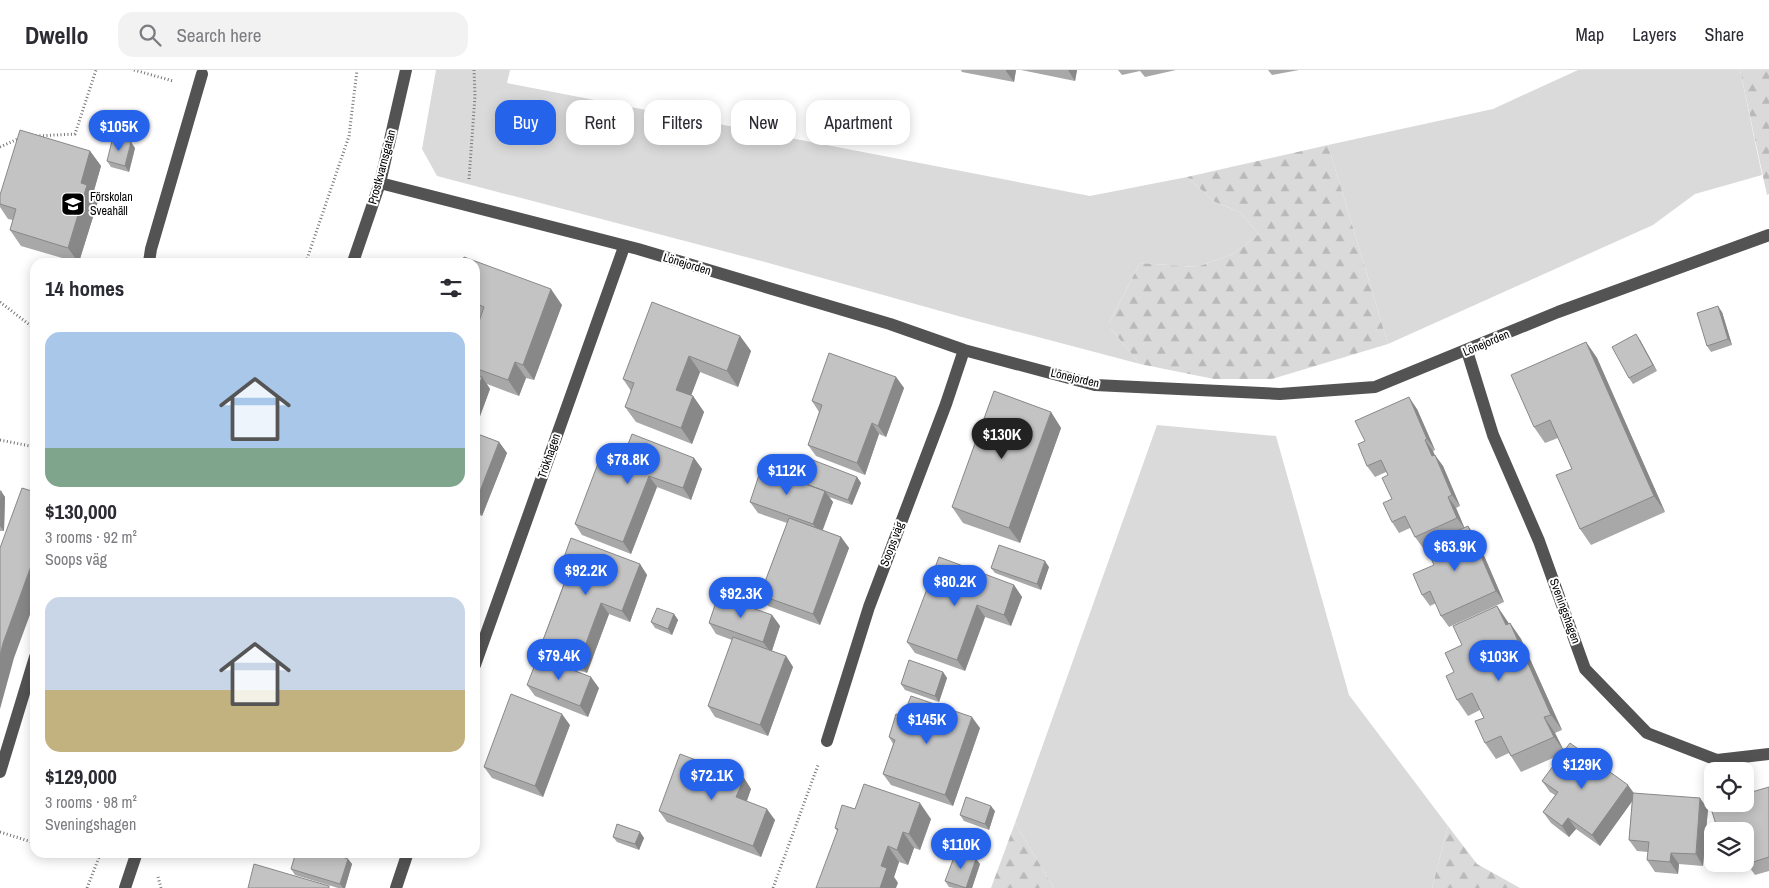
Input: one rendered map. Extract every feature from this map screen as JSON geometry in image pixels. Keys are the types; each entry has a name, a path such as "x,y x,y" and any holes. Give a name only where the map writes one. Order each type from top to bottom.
{"street":[{"name":"Prostkvarnsgatan","path":"354,258 380,183 406,70"},
{"path":"150,258 151,249 202,74"},
{"name":"Lönejorden","path":"380,183 624,247 638,249 881,322 964,350 1096,385 1280,394 1375,387 1467,351 1558,312 1769,235"},
{"name":"Trökhagen","path":"480,651 624,247"},
{"name":"Soops väg","path":"827,741 869,607 946,404 964,350"},
{"name":"Sveningshagen","path":"1467,351 1493,435 1539,541 1586,669 1647,733 1717,760 1769,754"},
{"path":"0,772 30,673"},
{"path":"125,888 136,858"},
{"path":"396,888 406,858"}],"path":[{"path":"35,136 75,134 96,70"},
{"path":"134,70 198,89"},
{"path":"307,258 349,136 357,70"},
{"path":"466,205 472,150 475,96 474,70"},
{"path":"0,147 26,136"},
{"path":"0,302 30,325"},
{"path":"0,440 30,446"},
{"path":"772,888 827,741"},
{"path":"0,832 30,841"},
{"path":"87,888 98,858"}],"green space":[{"path":"436,70 510,70 507,83 595,100 566,100 566,145 634,145 634,108 644,110 644,145 721,145 721,124 731,126 731,145 796,145 796,139 806,141 806,145 827,145 1090,196 1187,177 1215,202 1240,212 1259,234 1233,254 1197,267 1140,263 1108,325 1140,364 765,262 437,176 422,149"},
{"path":"1578,70 1740,70 1762,175 1695,194 1653,225 1388,344 1328,145 1493,109"},
{"path":"1740,70 1769,70 1769,194 1767,195"},
{"path":"1328,145 1388,344 1272,379 1214,379 1140,364 1108,325 1140,263 1197,267 1233,254 1259,234 1240,212 1215,202 1187,177"},
{"path":"1157,425 1276,436 1349,695 1448,826 1432,888 1054,888 1015,823"},
{"path":"1015,823 1054,888 991,888"},
{"path":"1448,826 1477,864 1520,888 1432,888"}],"building":[{"path":"20,130 90,151 81,183 87,185 68,248 10,230 16,209 0,204 0,195"},
{"path":"113,137 131,142 125,166 107,161"},
{"path":"480,263 551,289 523,365 515,362 508,380 480,370 480,319 484,307 480,305"},
{"path":"652,302 740,336 727,371 689,356 676,390 693,396 681,428 625,407 634,383 623,379"},
{"path":"1718,306 1728,339 1707,346 1697,313"},
{"path":"1636,334 1653,365 1629,378 1612,347"},
{"path":"1586,342 1654,496 1580,529 1556,475 1572,469 1550,420 1534,427 1511,375"},
{"path":"829,353 896,377 878,426 872,423 857,463 808,445 822,405 812,401"},
{"path":"994,391 1051,412 1009,528 952,507"},
{"path":"1409,397 1427,439 1425,440 1432,456 1435,455 1452,495 1448,497 1457,518 1415,537 1405,516 1392,522 1383,503 1392,499 1382,478 1388,475 1381,460 1367,466 1358,444 1365,441 1355,421"},
{"path":"632,434 694,458 683,488 649,476 623,542 575,524 602,453 616,458 619,450 625,452"},
{"path":"480,435 499,442 480,491"},
{"path":"805,457 857,477 848,500 796,480"},
{"path":"761,469 825,491 813,524 750,502"},
{"path":"22,488 30,490 30,569 0,655 0,548"},
{"path":"789,518 841,537 813,614 760,595"},
{"path":"1468,526 1496,591 1441,616 1430,591 1422,595 1413,574 1434,565 1425,545"},
{"path":"571,538 640,564 622,611 601,603 579,662 540,648 568,574 559,571"},
{"path":"999,545 1045,561 1037,584 991,568"},
{"path":"939,557 1014,585 1004,615 977,605 957,660 907,642"},
{"path":"718,596 772,615 763,642 709,623"},
{"path":"1497,606 1506,625 1510,623 1551,715 1544,717 1554,737 1511,756 1501,736 1485,743 1475,721 1484,718 1472,693 1457,700 1446,676 1454,672 1445,653 1462,645 1453,626"},
{"path":"657,608 674,614 668,629 651,622"},
{"path":"733,637 786,656 760,725 708,706"},
{"path":"538,657 591,677 580,706 527,685"},
{"path":"909,660 943,672 935,696 901,684"},
{"path":"511,694 562,714 535,786 484,767"},
{"path":"911,696 972,717 945,795 883,774 895,740 889,737 896,714 903,716"},
{"path":"1570,743 1628,785 1592,835 1568,818 1562,826 1543,812 1558,792 1542,781"},
{"path":"680,754 744,778 736,797 767,809 753,846 659,811"},
{"path":"864,784 920,803 909,834 903,832 897,850 888,846 881,866 887,868 880,888 816,888 838,829 835,828 842,805 855,809"},
{"path":"1769,787 1769,857 1754,862 1754,822 1715,822 1712,812 1754,812 1754,791"},
{"path":"1633,793 1700,798 1696,854 1671,853 1670,862 1647,860 1649,842 1629,840"},
{"path":"966,797 991,806 985,824 960,815"},
{"path":"617,824 640,832 635,844 613,837"},
{"path":"956,852 976,859 966,888 945,881"},
{"path":"294,858 348,859 340,884 291,869"},
{"path":"254,864 329,886 329,888 248,888"}],"place":[{"name":"Förskolan Sveahäll","path":"73,204"}]}
